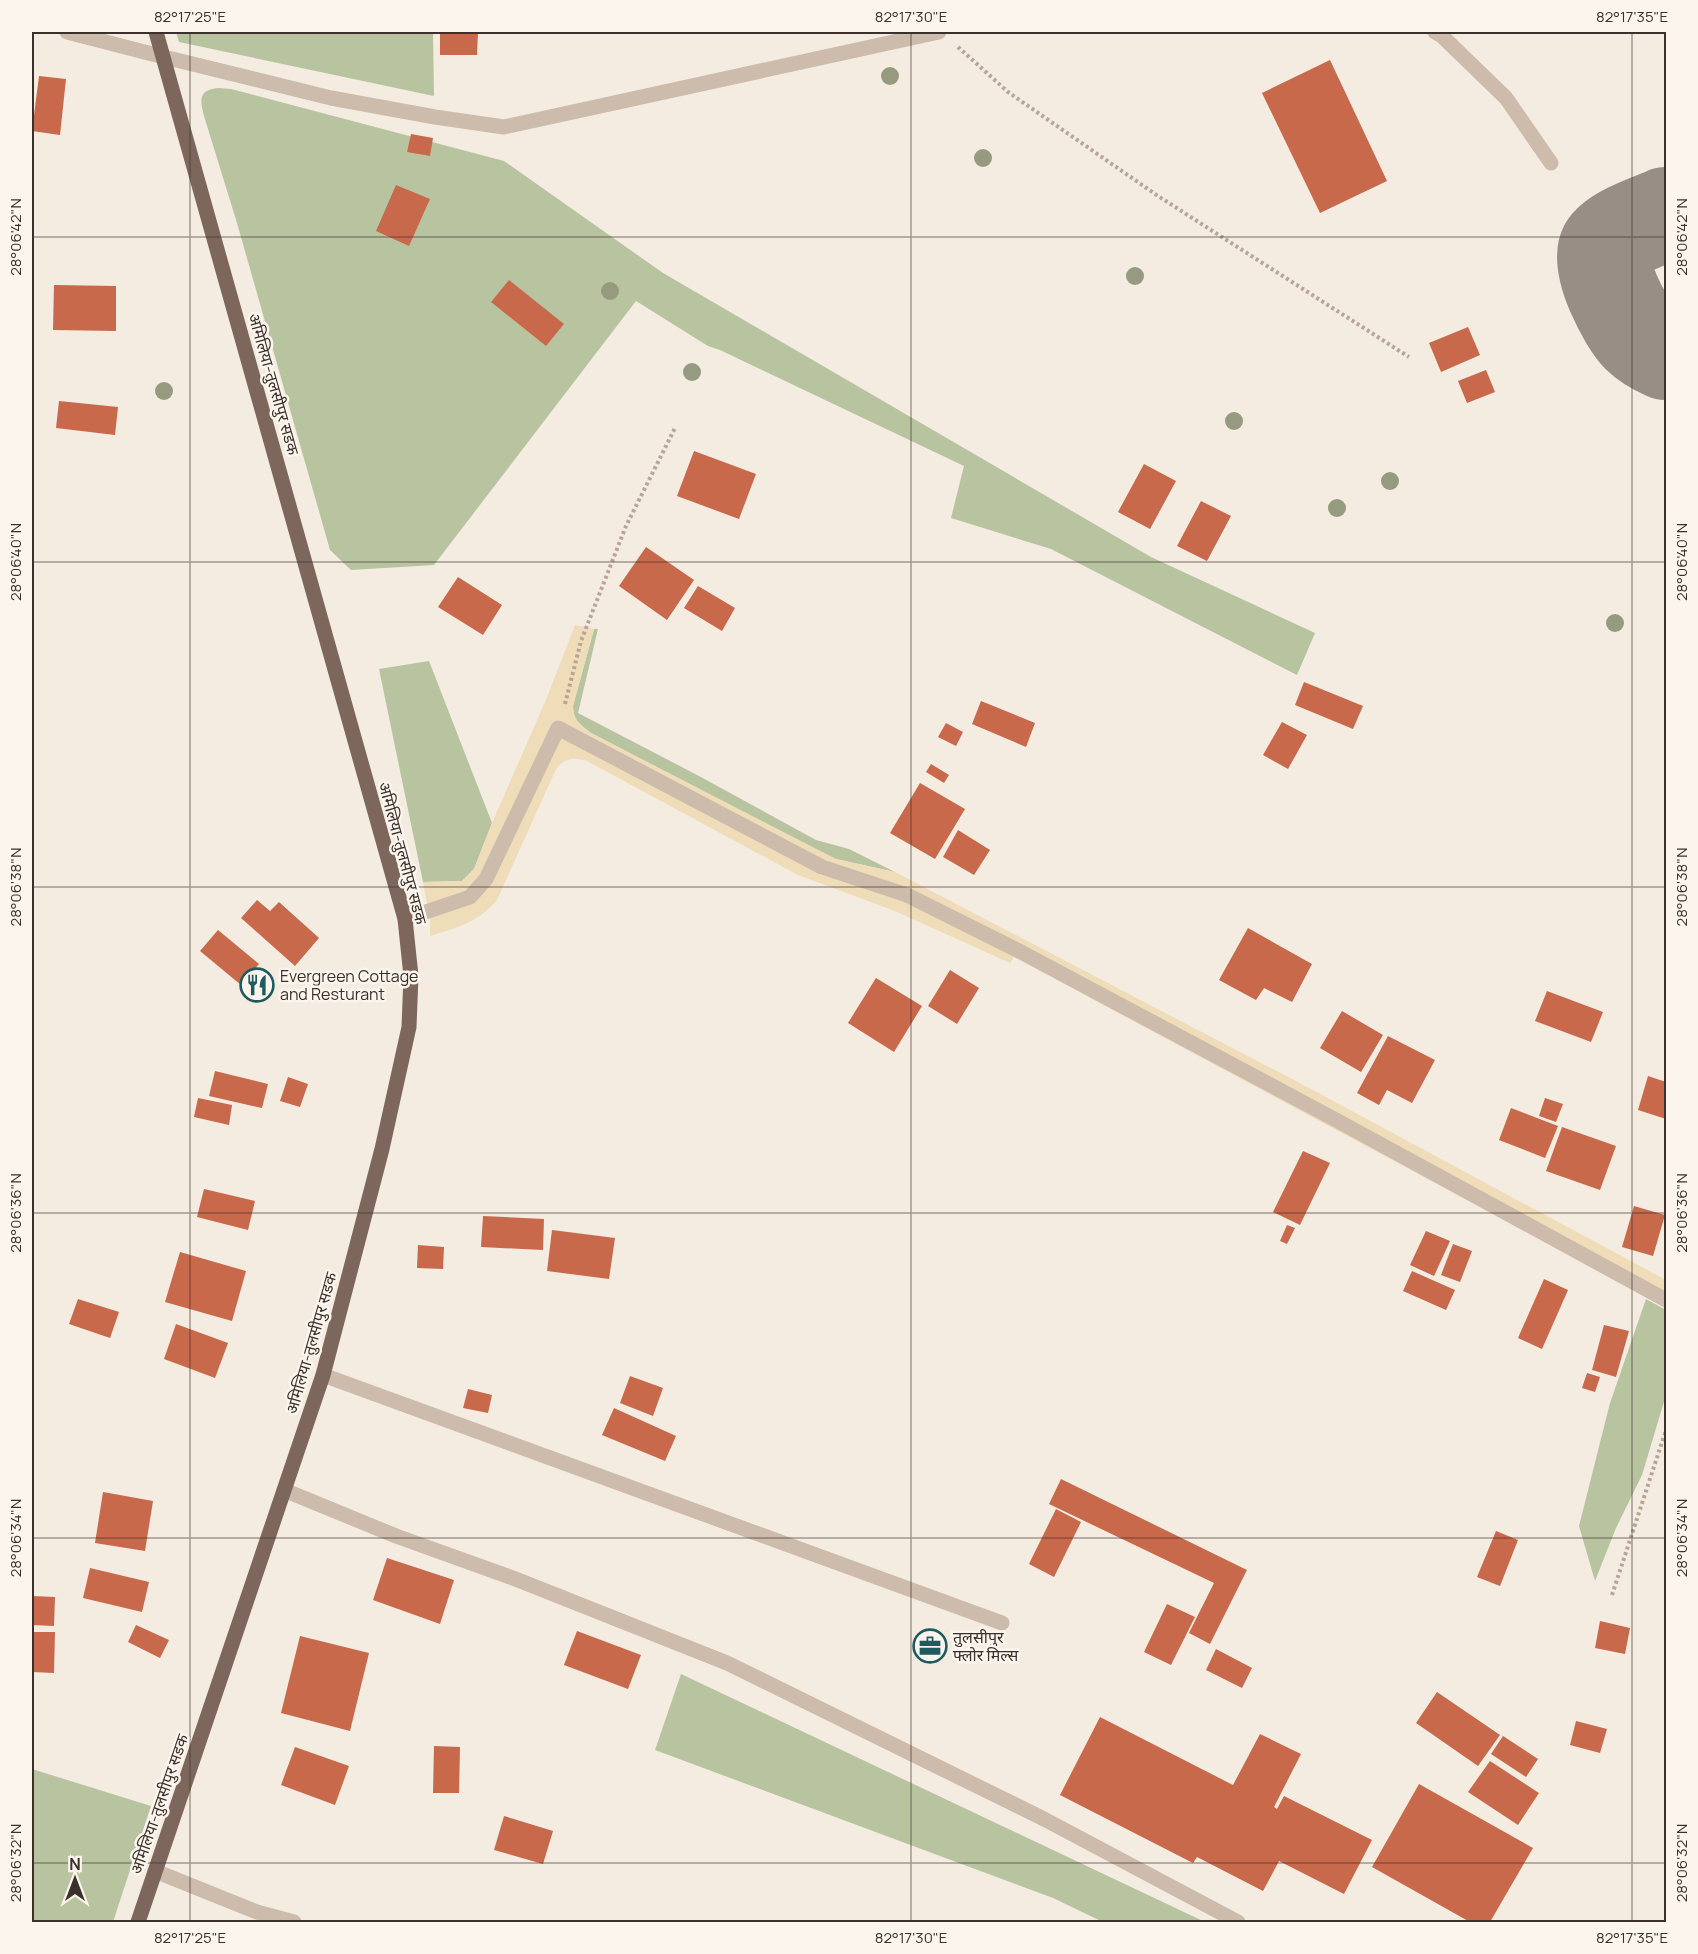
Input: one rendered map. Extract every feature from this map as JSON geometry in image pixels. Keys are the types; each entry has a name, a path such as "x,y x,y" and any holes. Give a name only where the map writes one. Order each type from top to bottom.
{"main road":[{"name":"अमिलिया-तुलसीपुर सडक","path":"138,1923 323,1375 382,1149 409,1027 411,975 405,919 156,32"}],"street":[{"path":"67,32 331,98 504,127 939,32"},
{"path":"1435,32 1506,98 1551,164"},
{"path":"405,919 470,897 486,879 558,728 822,867 907,895 1022,952 1666,1300"},
{"path":"323,1375 1002,1623"},
{"path":"284,1490 396,1536 513,1578 727,1663 1044,1819 1238,1923"},
{"path":"154,1871 257,1912 294,1923"}],"path":[{"path":"958,47 1008,92 1158,196 1409,357"},
{"path":"558,728 585,631 626,526 675,428"},
{"path":"1612,1595 1666,1430"}],"green space":[{"path":"176,32 433,32 434,96 179,42"},
{"path":"218,88 231,89 504,161 663,273 1151,557 1315,633 1297,675 1051,549 951,518 964,466 708,346 636,301 434,565 351,570 330,550 237,223 204,116 202,97 207,91"},
{"path":"594,629 598,629 578,713 816,840 849,849 895,872 836,859 583,727 576,718 573,706"},
{"path":"429,661 492,823 474,869 462,881 423,882 379,669"},
{"path":"1646,1299 1666,1310 1666,1395 1642,1475 1616,1528 1595,1581 1579,1526 1610,1403"},
{"path":"681,1674 1205,1922 1103,1922 1053,1898 655,1750"},
{"path":"32,1769 151,1806 113,1922 32,1922"}],"sand":[{"path":"575,625 594,629 573,706 573,711 580,724 591,733 836,859 895,872 1311,1089 1666,1280 1666,1307 1014,957 1010,963 895,911 798,875 587,761 570,759 556,769 497,900 490,908 475,919 458,927 430,936 430,918 423,882 462,881 474,869 546,700"}],"building":[{"path":"440,32 478,32 477,55 440,55"},
{"path":"1330,60 1387,181 1320,213 1262,93"},
{"path":"39,76 66,79 60,135 32,131"},
{"path":"411,134 433,138 430,156 407,152"},
{"path":"396,185 430,199 409,246 376,231"},
{"path":"509,280 564,324 546,346 491,302"},
{"path":"54,285 116,286 116,331 53,330"},
{"path":"1468,327 1480,355 1441,372 1429,343"},
{"path":"1486,370 1495,392 1467,403 1458,381"},
{"path":"59,401 118,407 115,435 56,428"},
{"path":"694,451 756,474 739,519 677,496"},
{"path":"1144,464 1176,481 1150,529 1118,512"},
{"path":"1201,501 1231,516 1207,561 1177,546"},
{"path":"646,547 694,580 667,620 619,586"},
{"path":"458,577 502,605 483,635 438,607"},
{"path":"698,586 735,608 722,631 684,608"},
{"path":"1304,682 1363,706 1353,729 1295,705"},
{"path":"981,701 1035,723 1026,747 972,724"},
{"path":"1282,722 1307,735 1288,769 1263,755"},
{"path":"946,723 963,732 956,746 938,737"},
{"path":"931,764 949,775 944,783 926,772"},
{"path":"920,783 965,809 935,859 890,833"},
{"path":"958,830 990,850 974,875 943,857"},
{"path":"257,900 270,911 279,902 319,938 295,966 241,918"},
{"path":"1248,928 1312,964 1292,1002 1264,988 1256,1000 1219,980"},
{"path":"218,930 259,964 241,985 200,951"},
{"path":"950,970 979,988 957,1024 928,1006"},
{"path":"876,978 922,1006 894,1052 848,1023"},
{"path":"1547,991 1603,1012 1591,1042 1535,1021"},
{"path":"1342,1011 1383,1035 1361,1072 1320,1048"},
{"path":"1388,1036 1435,1060 1412,1103 1387,1090 1379,1105 1357,1093"},
{"path":"215,1071 268,1084 262,1108 209,1096"},
{"path":"1648,1076 1666,1082 1666,1119 1638,1110"},
{"path":"288,1077 308,1084 300,1107 280,1101"},
{"path":"198,1098 232,1105 229,1125 194,1117"},
{"path":"1545,1098 1563,1104 1556,1122 1539,1116"},
{"path":"1511,1108 1558,1126 1545,1158 1499,1140"},
{"path":"1562,1127 1616,1146 1600,1190 1546,1171"},
{"path":"1303,1151 1330,1163 1300,1225 1273,1212"},
{"path":"204,1189 255,1201 248,1230 197,1217"},
{"path":"1634,1206 1665,1215 1653,1256 1622,1247"},
{"path":"483,1216 544,1219 543,1250 481,1247"},
{"path":"1287,1225 1295,1228 1287,1244 1280,1241"},
{"path":"552,1230 615,1238 609,1279 547,1271"},
{"path":"1426,1231 1450,1241 1434,1276 1410,1265"},
{"path":"1453,1244 1472,1251 1460,1282 1441,1275"},
{"path":"418,1245 444,1247 443,1269 417,1268"},
{"path":"180,1252 246,1271 232,1321 165,1302"},
{"path":"1412,1271 1455,1290 1446,1310 1403,1291"},
{"path":"1544,1279 1568,1290 1542,1349 1518,1338"},
{"path":"78,1299 119,1312 110,1338 69,1324"},
{"path":"176,1324 228,1343 215,1378 164,1359"},
{"path":"1604,1325 1629,1331 1616,1377 1592,1370"},
{"path":"1587,1373 1600,1377 1595,1392 1582,1388"},
{"path":"630,1376 663,1388 653,1416 620,1403"},
{"path":"468,1389 492,1395 488,1413 463,1408"},
{"path":"614,1408 676,1436 665,1461 602,1435"},
{"path":"1061,1479 1247,1570 1210,1644 1189,1633 1214,1583 1049,1504"},
{"path":"103,1492 153,1501 145,1551 95,1543"},
{"path":"1056,1509 1081,1522 1054,1577 1029,1564"},
{"path":"1496,1531 1518,1540 1500,1586 1477,1577"},
{"path":"387,1558 454,1580 440,1624 373,1600"},
{"path":"90,1568 149,1582 142,1612 83,1598"},
{"path":"32,1596 55,1597 54,1626 32,1625"},
{"path":"1167,1604 1195,1617 1171,1665 1144,1652"},
{"path":"1600,1621 1630,1628 1625,1654 1595,1648"},
{"path":"136,1625 169,1640 160,1658 128,1642"},
{"path":"577,1631 641,1655 628,1689 564,1665"},
{"path":"32,1632 55,1632 54,1673 32,1672"},
{"path":"300,1636 369,1653 350,1731 281,1713"},
{"path":"1216,1649 1252,1668 1242,1688 1206,1670"},
{"path":"1437,1692 1500,1735 1478,1766 1416,1723"},
{"path":"1100,1717 1233,1785 1260,1734 1301,1754 1274,1807 1277,1809 1284,1796 1372,1840 1344,1894 1279,1861 1263,1891 1197,1857 1193,1863 1060,1795"},
{"path":"1576,1721 1607,1729 1600,1753 1570,1745"},
{"path":"1503,1736 1538,1759 1526,1777 1491,1754"},
{"path":"434,1746 460,1747 459,1793 433,1793"},
{"path":"295,1747 349,1766 335,1805 281,1785"},
{"path":"1490,1761 1539,1793 1518,1825 1468,1792"},
{"path":"1419,1784 1533,1848 1490,1922 1470,1922 1372,1867"},
{"path":"504,1816 553,1831 543,1864 494,1850"}],"taxiway":[{"path":"1666,214 1617,237 1606,247 1604,256 1608,280 1633,329 1642,339 1666,353"}],"place":[{"name":"Evergreen Cottage and Resturant","path":"257,985"},
{"name":"तुलसीपुर फ्लोर मिल्स","path":"930,1646"}]}
